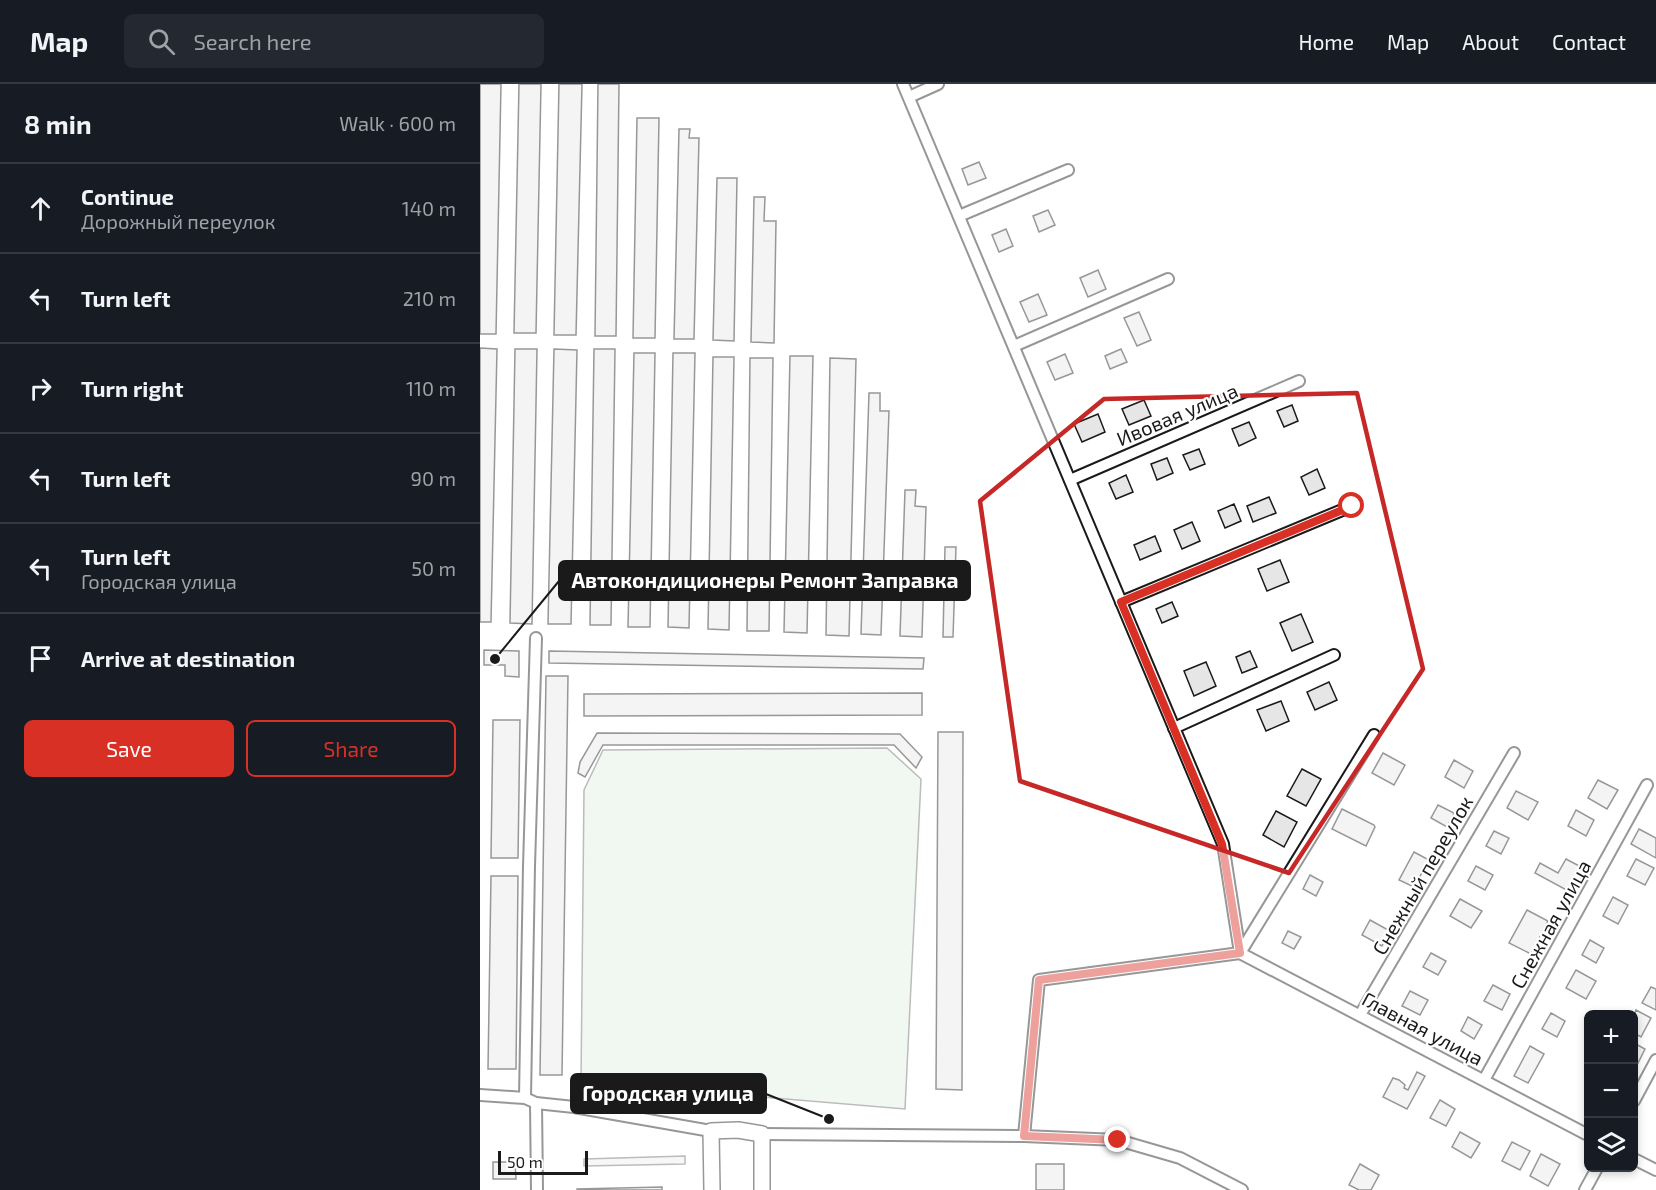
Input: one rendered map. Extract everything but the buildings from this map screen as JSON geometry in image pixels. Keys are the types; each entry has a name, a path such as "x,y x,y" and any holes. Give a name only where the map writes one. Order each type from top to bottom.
{"main road":[{"path":"712,1190 711,1131 738,1130 762,1134 762,1190"}],"street":[{"path":"903,84 1222,844 1240,953"},
{"path":"909,97 938,84"},
{"path":"959,216 1068,170"},
{"path":"1014,346 1168,279"},
{"name":"Ивовая улица","path":"1070,480 1299,381"},
{"path":"1121,602 1352,506"},
{"path":"525,1098 536,638"},
{"path":"1174,728 1334,656"},
{"path":"1240,953 1374,735"},
{"name":"Снежный переулок","path":"1360,1016 1514,753"},
{"name":"Снежная улица","path":"1484,1080 1647,785"},
{"path":"1024,1136 1039,980 1240,953"},
{"name":"Главная улица","path":"1240,953 1584,1133"},
{"path":"1638,1094 1656,1060"},
{"path":"480,1095 525,1098 536,1103 574,1107 711,1131"},
{"path":"536,1103 537,1190"},
{"path":"762,1134 1024,1136 1125,1142 1180,1158 1242,1190"},
{"path":"1638,1161 1656,1170"},
{"path":"1585,1190 1594,1172"}],"highlighted area":[{"path":"1357,393 1423,669 1289,873 1020,781 980,501 1104,399"}],"green space":[{"path":"887,748 921,779 905,1109 581,1082 584,790 603,750"}],"shaded area":[{"path":"685,1156 685,1164 584,1166 584,1159"}],"place":[{"name":"Автокондиционеры Ремонт Заправка","path":"495,659"},
{"name":"Городская улица","path":"829,1119"}],"route":[{"path":"1118,1140 1024,1136 1039,980 1240,953 1222,844 1121,602 1352,506"}]}
